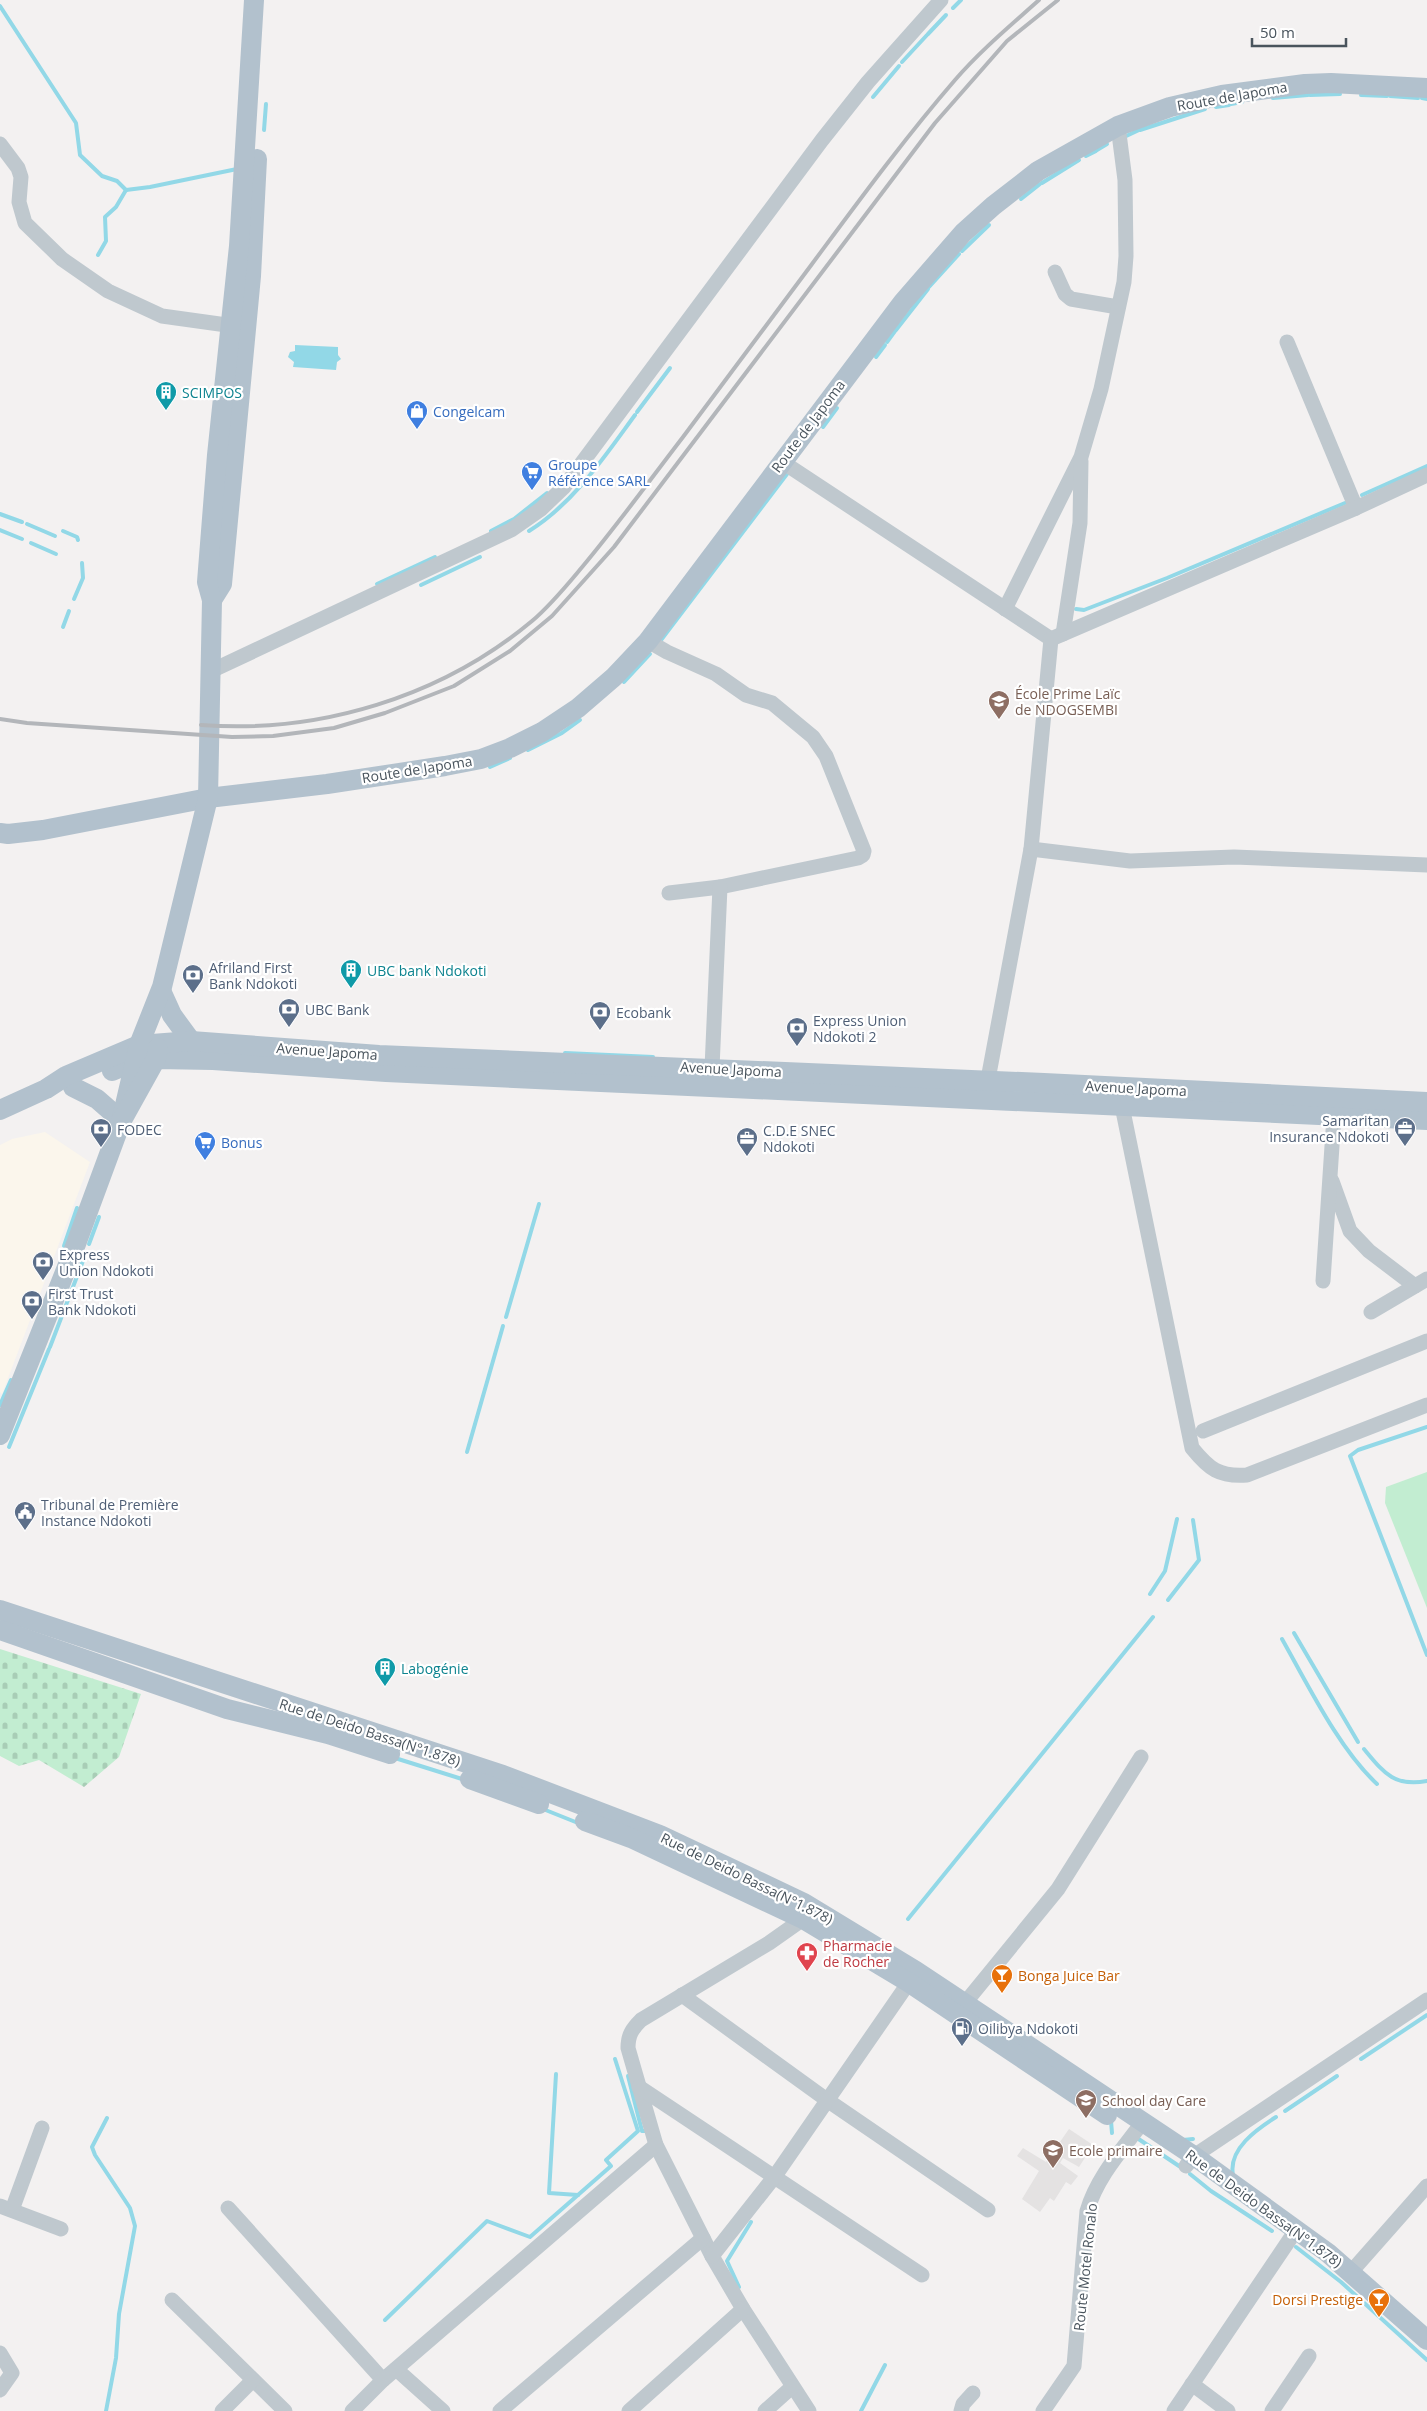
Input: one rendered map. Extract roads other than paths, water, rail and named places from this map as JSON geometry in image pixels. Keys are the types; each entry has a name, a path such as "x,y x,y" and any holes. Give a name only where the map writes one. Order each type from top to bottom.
{"main road":[{"path":"0,1435 73,1252 121,1121 138,1053 162,990 208,798 212,600 207,582 226,455 246,246 252,138 254,0"},
{"path":"252,138 267,0"},
{"name":"Route de Japoma","path":"0,833 8,834 43,830 208,798 326,784 445,766 481,758 510,748 542,732 578,708 614,677 648,641 781,461 903,302 964,233 993,206 1038,171 1118,126 1170,107 1222,95 1289,86 1366,83 1427,88"},
{"path":"162,990 172,1015 191,1041"},
{"path":"121,1121 158,1051 162,990"},
{"name":"Avenue Japoma","path":"0,1110 46,1089 66,1076 138,1053 158,1051 191,1041 379,1055 712,1068 986,1089"},
{"name":"Avenue Japoma","path":"158,1051 213,1060 386,1072 986,1089 1122,1096 1427,1102"},
{"name":"Avenue Japoma","path":"46,1089 73,1087 138,1053"},
{"path":"73,1087 97,1099 121,1121"},
{"name":"Avenue Japoma","path":"1122,1096 1334,1116 1427,1120"},
{"name":"Rue de Deido Bassa(N°1.878)","path":"0,1610 502,1776 635,1824 746,1874 804,1903 912,1977 965,2003 1138,2128 1297,2229 1351,2272 1427,2340"},
{"path":"0,1630 227,1709 328,1734 490,1786 630,1838 803,1919 912,1977 1138,2128"},
{"path":"1190,2161 1344,2281 1427,2356"}],"street":[{"path":"211,671 511,530 541,509 564,486 868,82 941,0"},
{"path":"1005,608 1082,457 1101,389 1124,282 1126,201 1118,126"},
{"path":"0,144 18,168 21,177 19,202 25,223 62,259 108,291 162,316 238,327"},
{"path":"1055,272 1065,294 1072,298 1118,307"},
{"path":"1286,342 1356,508"},
{"path":"986,1089 1031,849 1057,637 1080,523 1082,457"},
{"path":"781,461 1005,608 1057,637"},
{"path":"1057,637 1356,508 1427,475"},
{"path":"648,641 667,652 716,674 746,695 772,703 813,737 826,756 864,852 858,858 720,887 669,893"},
{"path":"1031,849 1130,861 1234,857 1427,865"},
{"path":"712,1068 720,887"},
{"path":"1122,1096 1192,1448 1203,1462 1216,1472 1232,1476 1247,1475 1427,1405"},
{"path":"1323,1281 1334,1116"},
{"path":"1330,1176 1350,1231 1369,1251 1421,1282 1371,1312"},
{"path":"1202,1431 1427,1341"},
{"path":"965,2003 1058,1889 1141,1757"},
{"path":"803,1919 769,1942 641,2020 632,2028 628,2037 628,2048 656,2146 702,2238 743,2310 809,2411"},
{"path":"712,2256 775,2176 912,1977"},
{"path":"682,1995 827,2100 988,2210"},
{"path":"1190,2161 1427,2000"},
{"path":"639,2086 922,2275"},
{"path":"42,2128 6,2208 61,2229"},
{"name":"Route Motel Ronalo","path":"1043,2411 1074,2366 1088,2211 1093,2194 1100,2180 1138,2128"},
{"path":"352,2411 396,2369 656,2146"},
{"path":"1351,2272 1427,2186"},
{"path":"228,2208 384,2380"},
{"path":"500,2411 702,2238"},
{"path":"1174,2411 1290,2239"},
{"path":"172,2300 285,2411"},
{"path":"629,2411 743,2310"},
{"path":"0,2353 12,2373 0,2390"},
{"path":"1272,2411 1309,2356"},
{"path":"396,2369 443,2411"},
{"path":"222,2411 253,2380"},
{"path":"1192,2384 1228,2411"},
{"path":"765,2411 792,2387"},
{"path":"961,2411 962,2404 973,2393"}],"water":[{"path":"295,345 338,347 338,355 341,359 337,362 336,370 293,367 294,362 288,357 290,352 295,351"}],"waterway":[{"path":"953,8 961,0"},
{"path":"0,6 76,123 80,155 102,176 117,181 126,190"},
{"path":"928,34 946,15"},
{"path":"902,62 927,35"},
{"path":"873,97 899,66"},
{"path":"1310,95 1340,94"},
{"path":"1273,98 1308,95"},
{"path":"1361,95 1387,96"},
{"path":"1390,96 1418,98"},
{"path":"1422,98 1427,99"},
{"path":"1231,104 1242,102"},
{"path":"264,130 266,104"},
{"path":"1216,107 1229,105"},
{"path":"1140,130 1205,109"},
{"path":"1122,138 1139,130"},
{"path":"1097,150 1107,144"},
{"path":"1086,156 1096,151"},
{"path":"1042,183 1079,160"},
{"path":"126,190 150,187 237,169"},
{"path":"1021,199 1040,184"},
{"path":"98,255 106,241 105,217 116,207 126,190"},
{"path":"962,251 989,225"},
{"path":"929,287 959,254"},
{"path":"896,330 928,289"},
{"path":"887,342 895,331"},
{"path":"876,357 885,345"},
{"path":"637,412 670,368"},
{"path":"823,427 837,408"},
{"path":"529,531 560,507 588,478 635,415"},
{"path":"1362,495 1427,466"},
{"path":"658,644 787,474"},
{"path":"491,531 514,519 547,493"},
{"path":"1076,609 1084,610 1167,578 1345,503"},
{"path":"0,514 22,522"},
{"path":"27,524 55,536"},
{"path":"0,530 22,539"},
{"path":"63,531 77,537 78,540"},
{"path":"31,543 56,554"},
{"path":"377,584 435,557"},
{"path":"421,585 480,557"},
{"path":"74,599 83,578 82,563"},
{"path":"63,627 69,611"},
{"path":"624,682 650,654"},
{"path":"528,750 562,733 580,720"},
{"path":"490,767 510,758"},
{"path":"565,1053 653,1057"},
{"path":"506,1317 539,1204"},
{"path":"64,1246 77,1208"},
{"path":"89,1244 99,1217"},
{"path":"50,1347 86,1253"},
{"path":"467,1452 503,1326"},
{"path":"9,1447 49,1349"},
{"path":"0,1405 11,1380"},
{"path":"1427,1427 1358,1450 1350,1456 1427,1655"},
{"path":"1150,1594 1165,1571 1177,1519"},
{"path":"1168,1600 1199,1560 1193,1520"},
{"path":"908,1919 1153,1617"},
{"path":"1294,1633 1358,1742"},
{"path":"1282,1639 1337,1735 1363,1770 1377,1784"},
{"path":"1364,1749 1384,1771 1398,1780 1406,1782 1427,1781"},
{"path":"395,1758 465,1780"},
{"path":"543,1809 578,1823"},
{"path":"1361,2059 1427,2015"},
{"path":"385,2320 487,2221 530,2237 611,2166 606,2160 638,2131 615,2059"},
{"path":"556,2074 549,2193 578,2195"},
{"path":"628,2076 642,2131 645,2131"},
{"path":"1285,2111 1337,2076"},
{"path":"1233,2175 1233,2166 1239,2148 1261,2127 1276,2117"},
{"path":"106,2411 116,2358 119,2314 135,2226 130,2208 95,2155 92,2147 107,2118"},
{"path":"1111,2121 1112,2133"},
{"path":"1137,2138 1182,2168"},
{"path":"1183,2140 1193,2139"},
{"path":"1190,2174 1211,2191 1272,2231"},
{"path":"739,2287 727,2261 751,2222"},
{"path":"1296,2247 1341,2282 1427,2360"},
{"path":"861,2411 885,2365"}],"railway":[{"path":"201,725 245,726 290,723 334,716 377,705 418,690 458,671 496,648 532,621 565,588 621,518 918,125 975,59 1039,0"},
{"path":"0,719 27,723 232,737 273,736 334,728 385,713 454,686 510,651 552,616 614,547 935,123 1007,41 1058,0"}],"place":[{"name":"SCIMPOS","path":"166,411"},
{"name":"Congelcam","path":"417,430"},
{"name":"Groupe Référence SARL","path":"532,491"},
{"name":"École Prime Laïc de NDOGSEMBI","path":"999,720"},
{"name":"UBC bank Ndokoti","path":"351,989"},
{"name":"Afriland First Bank Ndokoti","path":"193,994"},
{"name":"UBC Bank","path":"289,1028"},
{"name":"Ecobank","path":"600,1031"},
{"name":"Express Union Ndokoti 2","path":"797,1047"},
{"name":"Samaritan Insurance Ndokoti","path":"1405,1147"},
{"name":"FODEC","path":"101,1148"},
{"name":"C.D.E SNEC Ndokoti","path":"747,1157"},
{"name":"Bonus","path":"205,1161"},
{"name":"Express Union Ndokoti","path":"43,1281"},
{"name":"First Trust Bank Ndokoti","path":"32,1320"},
{"name":"Tribunal de Première Instance Ndokoti","path":"25,1531"},
{"name":"Labogénie","path":"385,1687"},
{"name":"Pharmacie de Rocher","path":"807,1972"},
{"name":"Bonga Juice Bar","path":"1002,1994"},
{"name":"Oilibya Ndokoti","path":"962,2047"},
{"name":"School day Care","path":"1086,2119"},
{"name":"Ecole primaire","path":"1053,2169"},
{"name":"Dorsi Prestige","path":"1379,2318"}]}
